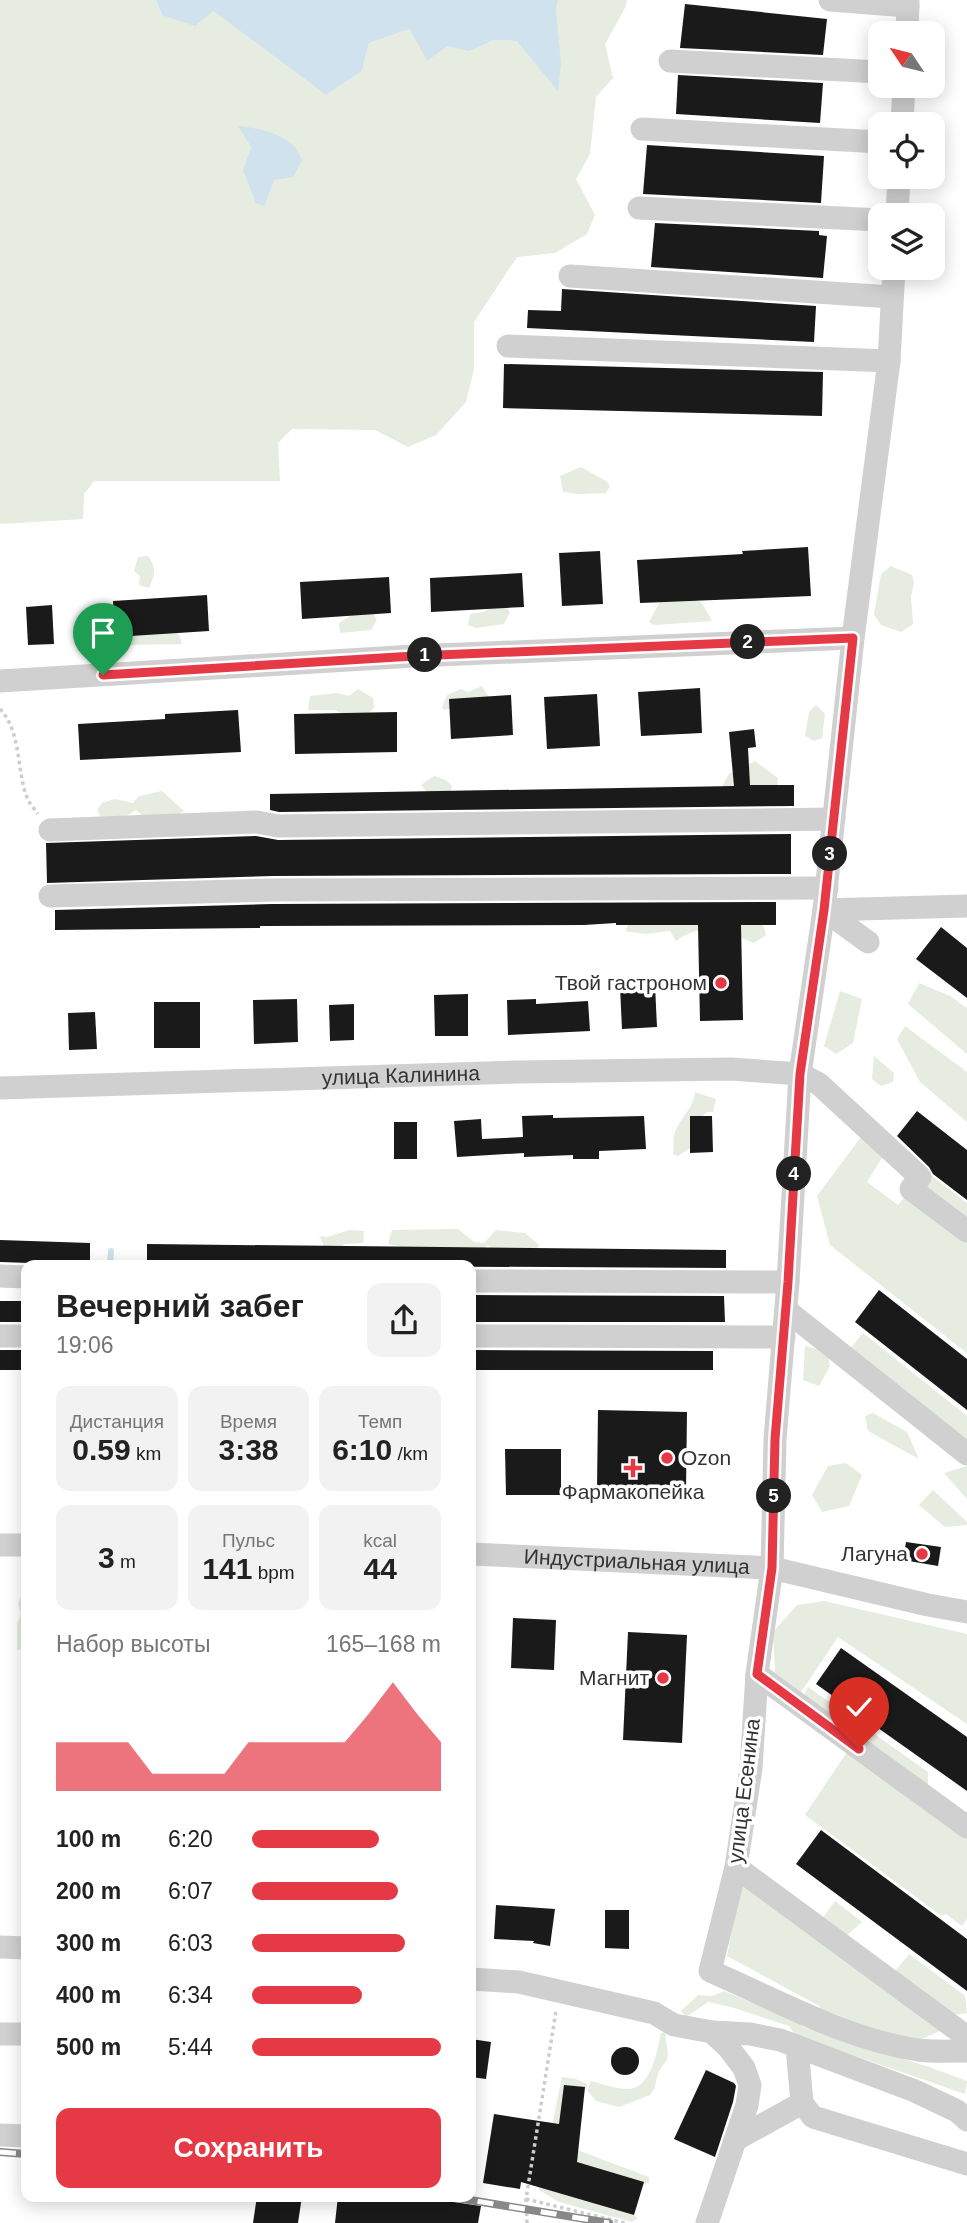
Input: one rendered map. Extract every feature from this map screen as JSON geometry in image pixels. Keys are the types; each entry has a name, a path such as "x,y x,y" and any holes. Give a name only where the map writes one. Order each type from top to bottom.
{"street":[{"path":"830,0 908,3 907,21"},
{"path":"670,61 868,71"},
{"path":"642,129 868,141"},
{"path":"639,208 868,219"},
{"path":"570,276 892,297"},
{"name":"улица Есенина","path":"893,280 889,361 853,638 825,899 800,1074 788,1282 775,1439 772,1568 757,1674 755,1768 736,1867 710,1971 876,2041 920,2050 967,2051"},
{"path":"508,346 889,361"},
{"path":"0,681 414,656 853,638"},
{"path":"50,830 257,822 278,826 834,819"},
{"path":"50,896 272,890 825,899 963,909"},
{"path":"825,899 868,942"},
{"name":"улица Калинина","path":"0,1088 504,1073 732,1060 800,1074"},
{"path":"800,1074 819,1084 920,1177 911,1189 967,1231"},
{"path":"0,1276 21,1277"},
{"path":"476,1281 788,1282"},
{"path":"786,1310 967,1454"},
{"path":"0,1336 21,1336"},
{"path":"476,1336 783,1336"},
{"path":"0,1545 21,1545"},
{"name":"Индустриальная улица","path":"476,1554 772,1568 959,1606"},
{"path":"757,1674 967,1828"},
{"path":"736,1867 967,2037"},
{"path":"0,1947 21,1948"},
{"path":"476,1979 519,1982 559,1991 654,2013 674,2025 780,2040 915,2091 957,2111 967,2120"},
{"path":"707,2223 747,2105 750,2085 744,2068 712,2032"},
{"path":"0,2034 21,2034"},
{"path":"797,2046 802,2103 813,2117 967,2164"},
{"path":"735,2140 802,2103"},
{"path":"0,2136 21,2136"}],"path":[{"path":"0,709 6,715 11,729 29,801 50,830"},
{"path":"527,2223 526,2199 559,1991"},
{"path":"526,2199 625,2223"}],"shaded area":[{"path":"0,0 156,0 162,15 213,11 326,95 362,71 369,43 410,29 447,46 469,50 494,40 517,41 556,10 558,0 627,0 605,44 613,78 596,97 590,154 576,179 595,215 587,234 555,253 517,257 474,322 474,369 466,402 436,435 408,447 375,430 292,429 278,443 280,481 94,481 84,494 83,519 0,524","holes":["239,126 274,180 243,170 251,147"]},
{"path":"581,467 606,481 610,486 606,493 563,492 560,476"},
{"path":"148,556 154,572 149,588 139,585 140,576 134,571 138,557"},
{"path":"891,566 912,575 914,582 911,597 913,624 901,632 881,625 874,614 881,574"},
{"path":"686,595 702,603 712,621 654,625 649,622 662,598"},
{"path":"497,601 510,612 504,624 476,628 468,625 470,614 484,612"},
{"path":"372,612 377,620 371,630 340,633 339,623 354,614"},
{"path":"141,623 174,627 182,644 120,645"},
{"path":"482,686 491,701 444,710 442,708 447,695 461,689 468,692"},
{"path":"358,689 373,698 374,708 364,717 349,719 336,710 308,710 310,696 337,693 349,696"},
{"path":"816,705 825,714 822,738 814,741 805,736 809,712"},
{"path":"755,761 778,778 776,792 720,790 729,774"},
{"path":"434,776 446,780 452,786 451,794 428,793 421,785"},
{"path":"162,791 184,811 169,821 146,819 136,810 112,825 104,823 97,810 102,803 115,799 133,803 139,796"},
{"path":"733,902 755,914 766,935 754,943 724,932 706,929 676,941 670,931 646,934 625,931 634,915 712,910"},
{"path":"919,983 950,996 967,1008 967,1054 908,1004"},
{"path":"840,991 862,999 853,1043 836,1054 824,1046"},
{"path":"905,1026 967,1072 967,1122 920,1082 897,1039"},
{"path":"874,1056 894,1073 893,1082 881,1086 872,1079"},
{"path":"695,1092 716,1099 713,1112 707,1112 696,1122 693,1146 678,1156 673,1154 674,1136 694,1099"},
{"path":"870,1125 967,1203 967,1353 830,1245 817,1196","holes":["885,1153 920,1177 898,1205 867,1182"]},
{"path":"458,1229 474,1242 484,1243 496,1230 525,1233 539,1245 535,1253 497,1253 488,1245 474,1257 419,1251 388,1244 392,1230"},
{"path":"350,1230 364,1231 363,1243 344,1244 339,1254 324,1252 319,1236 327,1237"},
{"path":"863,1333 967,1416 967,1443 850,1349"},
{"path":"805,1346 827,1352 830,1366 819,1386 803,1380"},
{"path":"873,1413 907,1432 919,1459 868,1431 865,1416"},
{"path":"846,1463 862,1475 849,1506 822,1512 812,1495 828,1466"},
{"path":"967,1466 967,1499 944,1473"},
{"path":"933,1490 967,1525 945,1527 919,1505"},
{"path":"824,1601 967,1634 967,1724 838,1637 801,1692 775,1673 773,1632 797,1605"},
{"path":"21,1614 21,1650 17,1650 17,1624"},
{"path":"808,1687 928,1772 928,1787 903,1794 950,1828 967,1811 967,1919 962,1926 946,1914 942,1916 805,1815 849,1749 797,1709"},
{"path":"741,1883 946,2029 920,2039 882,2033 819,2009 821,2007 727,1956"},
{"path":"835,1901 862,1922 847,1935 822,1919"},
{"path":"909,1954 965,1996 967,2013 946,2016 885,1984"},
{"path":"724,1991 778,2014 790,2016 803,2027 967,2081 965,2094 795,2035 789,2026 731,2007 708,2002 686,2017 681,2011 698,1995 712,1996"},
{"path":"665,2032 667,2060 659,2071 650,2095 619,2107 596,2101 587,2090 591,2081 630,2089 644,2081 652,2066 661,2033"},
{"path":"562,2077 587,2084 586,2089 565,2088 577,2150 649,2177 649,2183 638,2185 629,2212 638,2218 632,2222 559,2202 539,2190"}],"water":[{"path":"156,0 558,0 556,10 561,64 558,91 517,41 494,40 469,51 447,46 427,61 410,29 369,43 362,71 326,95 213,11 195,26 162,15"},
{"path":"238,126 259,129 281,137 293,145 302,160 293,177 274,180 264,206 256,203 243,170 251,147"}],"building":[{"path":"685,4 827,19 823,55 680,48"},
{"path":"678,75 823,83 820,123 676,114"},
{"path":"647,145 824,156 821,203 643,194"},
{"path":"655,223 819,231 819,235 827,236 823,278 651,267"},
{"path":"562,289 816,306 814,342 527,328 528,310 561,311"},
{"path":"504,364 823,372 822,416 503,408"},
{"path":"808,547 811,596 640,603 637,560"},
{"path":"600,551 603,604 562,606 559,553"},
{"path":"522,573 524,607 431,612 430,578"},
{"path":"389,577 391,613 302,619 300,582"},
{"path":"207,595 209,631 115,637 113,601"},
{"path":"52,605 54,644 28,645 26,607"},
{"path":"700,688 702,733 641,736 638,692"},
{"path":"597,694 600,746 547,749 544,697"},
{"path":"511,695 513,735 451,739 449,699"},
{"path":"238,710 241,752 80,760 78,724 165,719 165,714"},
{"path":"397,712 397,752 295,754 294,714"},
{"path":"754,729 756,747 748,748 750,785 794,785 794,806 270,810 270,794 734,786 729,732"},
{"path":"791,834 791,874 272,876 47,883 46,843 256,836 278,840"},
{"path":"776,902 776,925 741,925 743,1020 700,1021 698,925 616,923 55,930 55,910 272,904"},
{"path":"941,927 967,948 967,998 916,959"},
{"path":"655,985 657,1027 622,1029 620,987"},
{"path":"468,994 468,1036 435,1036 434,995"},
{"path":"297,999 298,1042 254,1044 253,1000"},
{"path":"536,999 536,1004 588,1001 590,1031 508,1035 507,1000"},
{"path":"154,1002 200,1002 200,1048 154,1048"},
{"path":"354,1004 354,1040 330,1041 329,1005"},
{"path":"95,1012 97,1049 69,1050 68,1013"},
{"path":"917,1111 967,1150 967,1200 933,1174 897,1136"},
{"path":"553,1115 553,1118 644,1116 646,1149 599,1151 599,1159 573,1159 573,1155 524,1157 524,1153 457,1157 454,1121 481,1119 482,1139 523,1137 522,1116"},
{"path":"690,1116 712,1116 713,1152 690,1153"},
{"path":"394,1122 417,1122 417,1159 394,1159"},
{"path":"0,1240 90,1243 90,1260 0,1262"},
{"path":"147,1244 726,1250 726,1268 476,1267 476,1260 147,1260"},
{"path":"879,1290 967,1359 967,1410 855,1322"},
{"path":"476,1295 724,1296 725,1322 476,1322"},
{"path":"0,1301 21,1301 21,1322 0,1322"},
{"path":"0,1350 21,1350 21,1370 0,1370"},
{"path":"476,1350 713,1351 713,1370 476,1370"},
{"path":"598,1410 687,1412 686,1491 597,1489"},
{"path":"505,1449 561,1449 561,1495 506,1495"},
{"name":"Лагуна","path":"906,1542 941,1547 938,1566 903,1560"},
{"path":"513,1618 556,1620 554,1670 511,1668"},
{"path":"628,1632 687,1635 682,1743 623,1740"},
{"path":"841,1648 967,1737 967,1791 816,1684"},
{"path":"821,1830 967,1939 967,1991 796,1864"},
{"path":"496,1905 555,1909 550,1946 533,1943 534,1941 494,1939"},
{"path":"605,1910 629,1910 629,1949 605,1948"},
{"path":"476,2040 491,2042 486,2079 476,2078"},
{"path":"625,2047 635,2051 639,2061 635,2071 625,2075 615,2071 611,2061 615,2051"},
{"path":"706,2070 736,2086 715,2157 674,2139"},
{"path":"564,2085 585,2087 577,2162 644,2182 634,2215 521,2182 520,2189 483,2183 494,2114 559,2124"},
{"path":"256,2202 301,2202 298,2223 253,2223"},
{"path":"337,2202 453,2202 481,2206 478,2223 335,2223"}],"waterway":[{"path":"110,1260 111,1251"}],"railway":[{"path":"0,2152 21,2154"},
{"path":"476,2201 609,2223"}],"place":[{"name":"Твой гастроном","path":"721,983"},
{"name":"Ozon","path":"667,1458"},
{"name":"Фармакопейка","path":"633,1468"},
{"name":"Лагуна","path":"922,1554"},
{"name":"Магнит","path":"663,1678"}],"route":[{"path":"103,675 414,656 853,638 824,910 800,1074 788,1282 775,1439 772,1568 757,1674 859,1749"}]}
